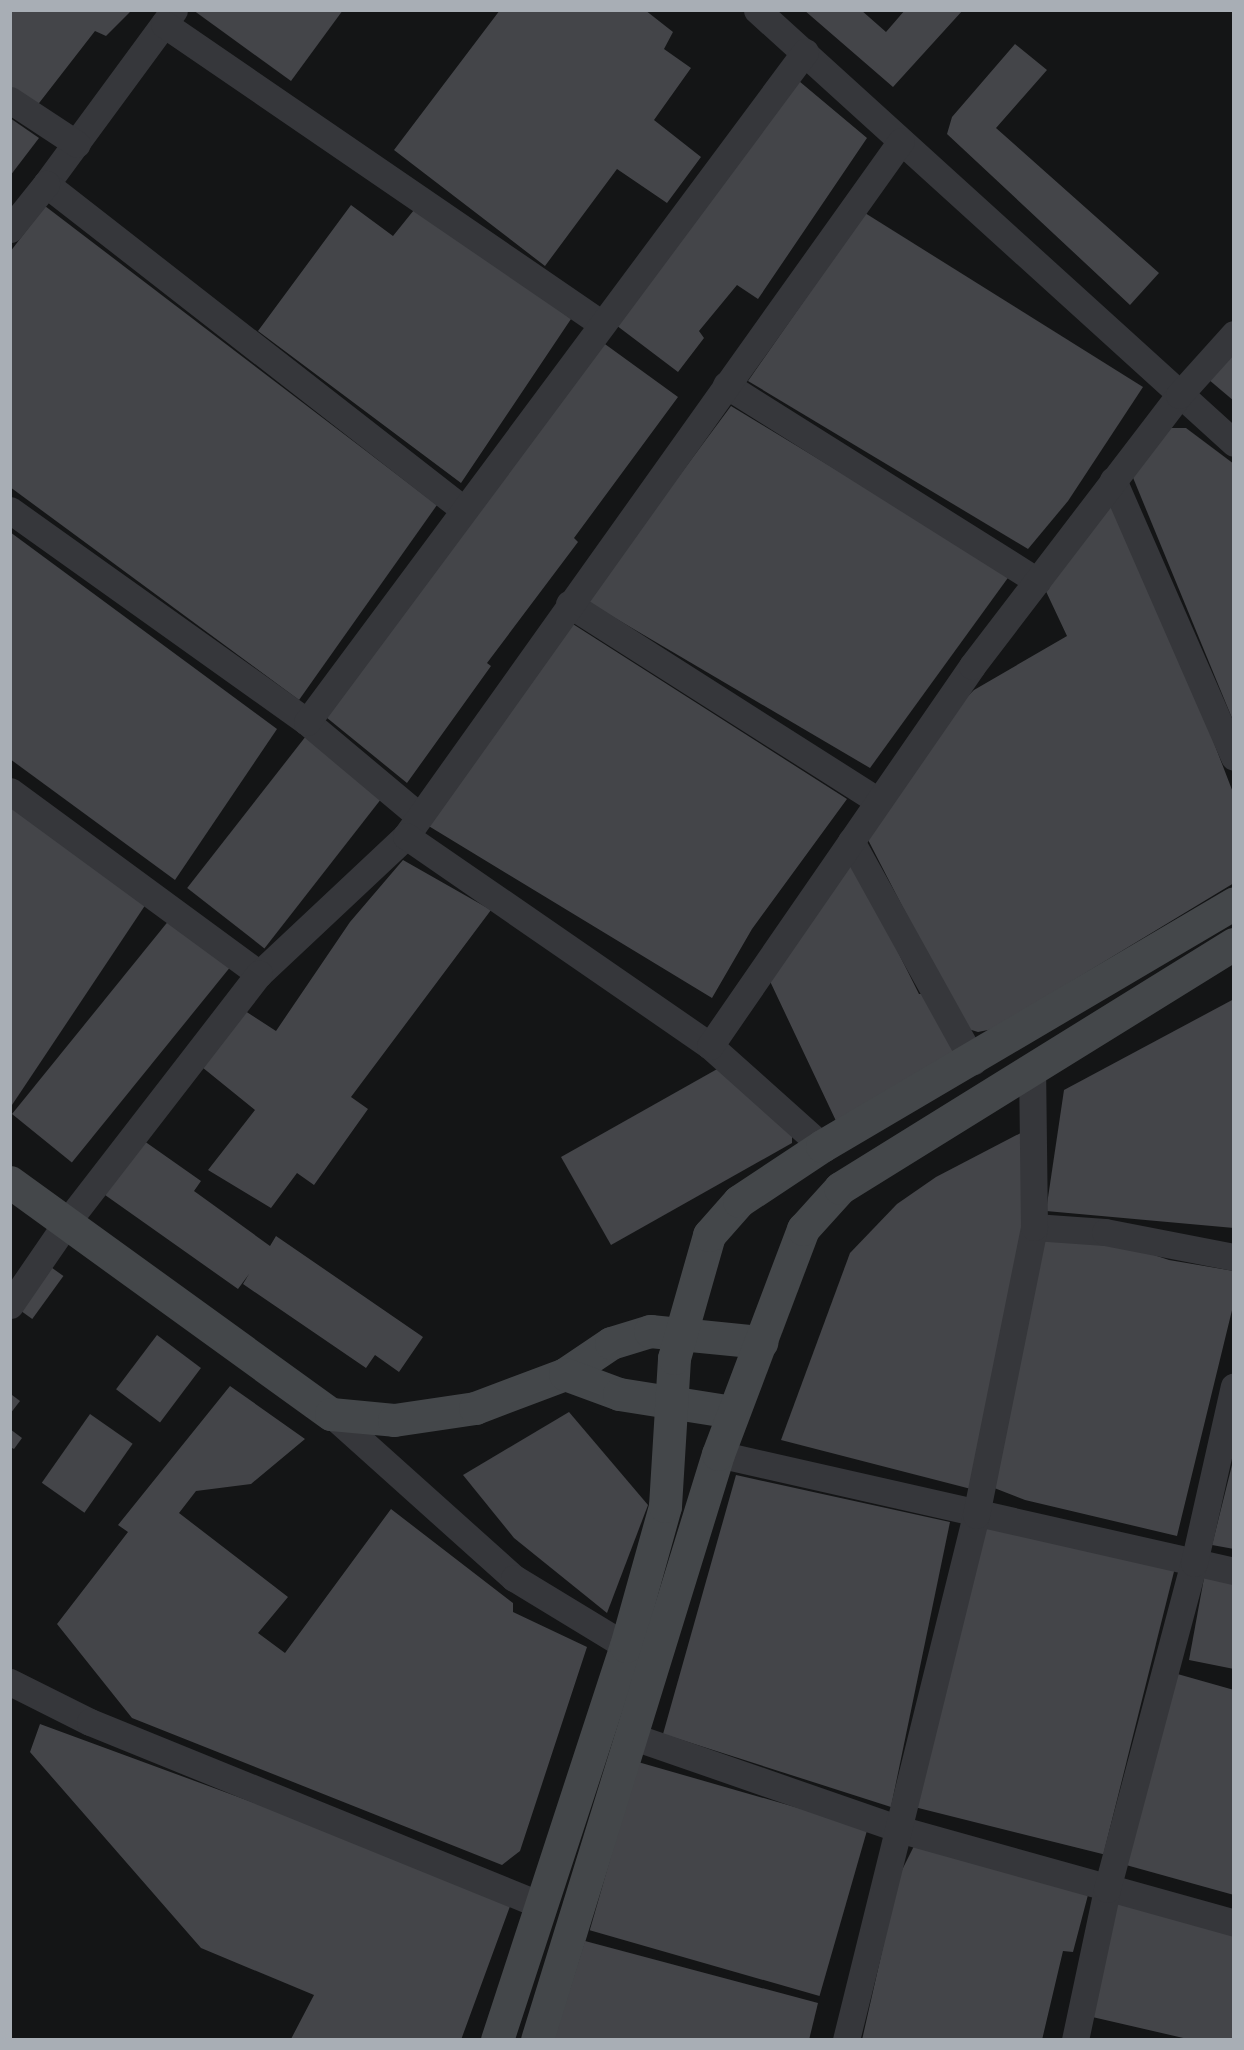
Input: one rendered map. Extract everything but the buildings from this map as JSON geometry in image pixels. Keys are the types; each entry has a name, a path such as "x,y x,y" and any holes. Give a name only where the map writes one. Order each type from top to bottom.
{"street":[{"path":"757,10 1233,443"},
{"path":"10,229 77,144 169,17 602,324"},
{"path":"307,722 463,509 805,52"},
{"path":"10,100 77,144"},
{"path":"10,1305 67,1222 260,974 412,826 902,141"},
{"path":"46,184 463,509"},
{"path":"710,1046 878,801 1037,581 1179,395 1233,334"},
{"path":"726,385 1037,581"},
{"path":"1113,480 1233,757"},
{"path":"10,510 307,722 412,826 710,1046 822,1146"},
{"path":"569,604 878,801"},
{"path":"10,791 260,974"},
{"path":"851,841 973,1061"},
{"path":"497,2040 543,1906 626,1646 664,1506 670,1404 679,1330 714,1229 739,1201 822,1146 973,1061 1233,903"},
{"path":"537,2040 602,1822 634,1737 651,1661 718,1454 793,1250 819,1208 840,1188 1233,944"},
{"path":"846,2040 902,1830 976,1515 1034,1227 1032,1068"},
{"path":"10,1182 331,1414 514,1578 626,1646"},
{"path":"1034,1227 1105,1232 1233,1257"},
{"path":"331,1414 432,1417 475,1408 565,1374 611,1343 650,1331 679,1330 761,1342"},
{"path":"565,1374 597,1389 670,1404 733,1412"},
{"path":"1075,2040 1107,1889 1194,1563 1233,1386"},
{"path":"718,1454 976,1515 1233,1571"},
{"path":"10,1682 90,1722 543,1906"},
{"path":"634,1737 902,1830 1233,1923"}]}
